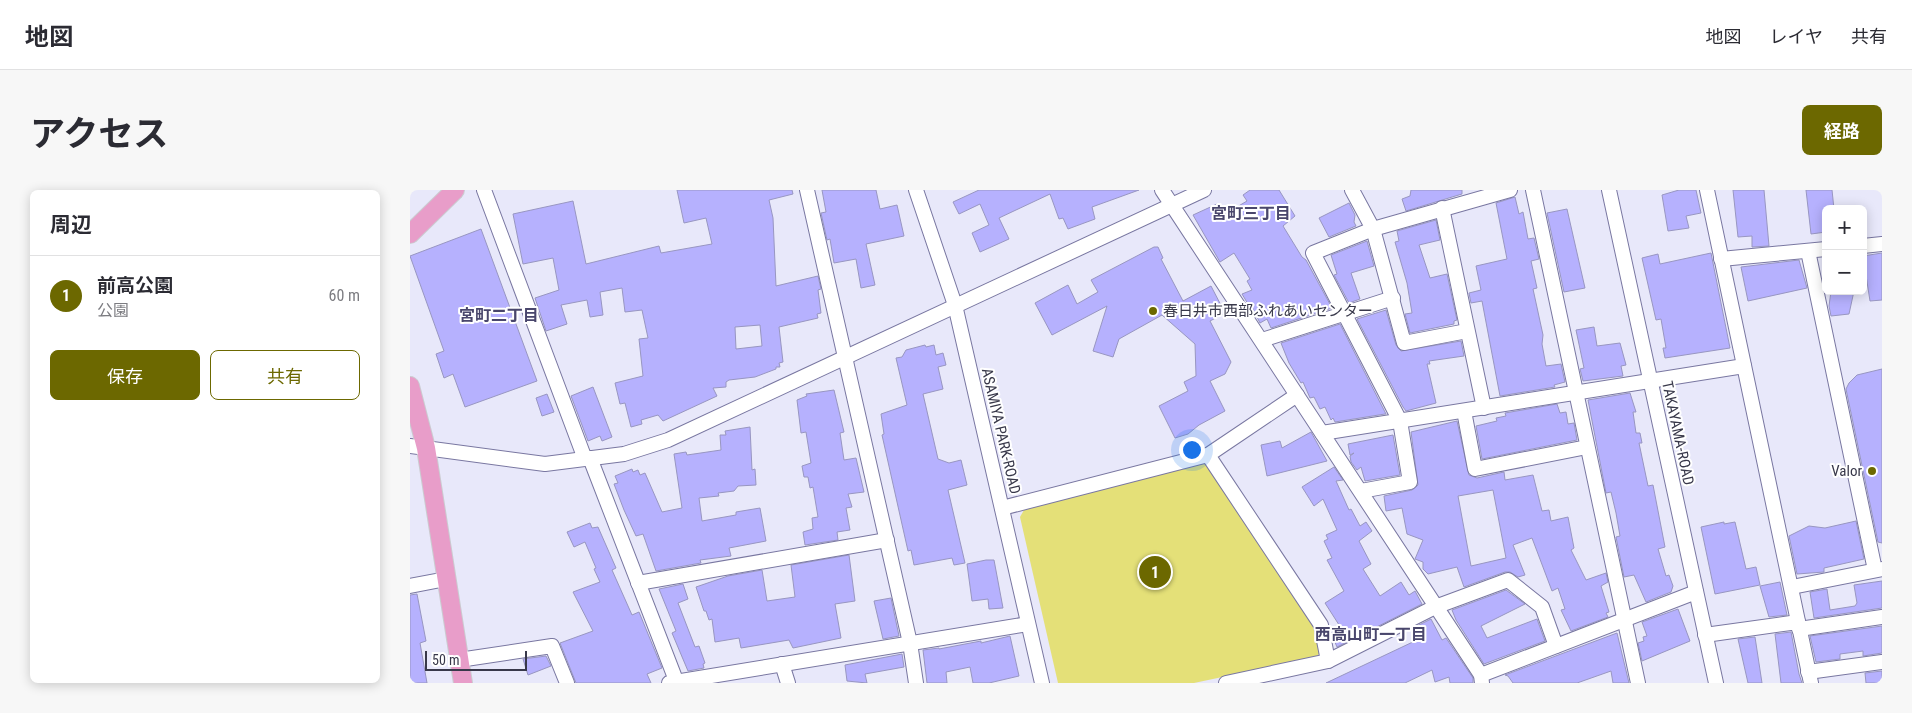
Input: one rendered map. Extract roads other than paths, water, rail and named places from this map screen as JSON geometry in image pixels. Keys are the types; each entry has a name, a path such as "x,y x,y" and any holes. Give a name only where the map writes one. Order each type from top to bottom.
{"main road":[{"path":"410,234 455,190"},
{"path":"410,386 418,447 446,579 463,683"}],"street":[{"path":"484,190 638,583 674,682 1028,624"},
{"path":"807,190 910,643 916,683"},
{"name":"ASAMIYA PARK-ROAD","path":"916,190 955,304 1042,683"},
{"path":"1162,190 1361,491 1481,679 1556,646 1696,592"},
{"path":"418,447 546,464 624,454 668,440 845,358 955,304 1204,190"},
{"path":"1352,190 1374,229 1404,343 1468,330"},
{"path":"1361,491 1410,482 1400,421 1313,253 1374,229 1510,190"},
{"path":"1533,190 1638,683"},
{"name":"TAKAYAMA-ROAD","path":"1609,190 1716,683"},
{"path":"1707,190 1810,678 1882,662"},
{"path":"1442,208 1484,408"},
{"path":"1867,246 1882,244"},
{"path":"1721,259 1822,249"},
{"path":"1792,587 1878,570 1808,251"},
{"path":"1262,340 1393,298"},
{"path":"1322,433 1744,366"},
{"path":"1002,508 1208,454 1297,395"},
{"path":"1464,411 1475,469 1587,447"},
{"path":"1208,454 1321,624 1328,661"},
{"path":"638,583 887,540"},
{"path":"410,586 446,579"},
{"path":"1226,683 1328,661 1435,607 1508,580 1542,607 1556,646"},
{"path":"1705,635 1882,617"},
{"path":"459,660 552,646 567,683"},
{"path":"782,664 788,683"}],"place":[{"name":"春日井市西部ふれあいセンター","path":"1153,311"},
{"name":"Valor","path":"1872,471"},
{"name":"前高公園","path":"1155,572"}],"district":[{"name":"宮町三丁目","path":"1251,213"},
{"name":"宮町二丁目","path":"499,315"},
{"name":"西高山町一丁目","path":"1371,634"}]}
